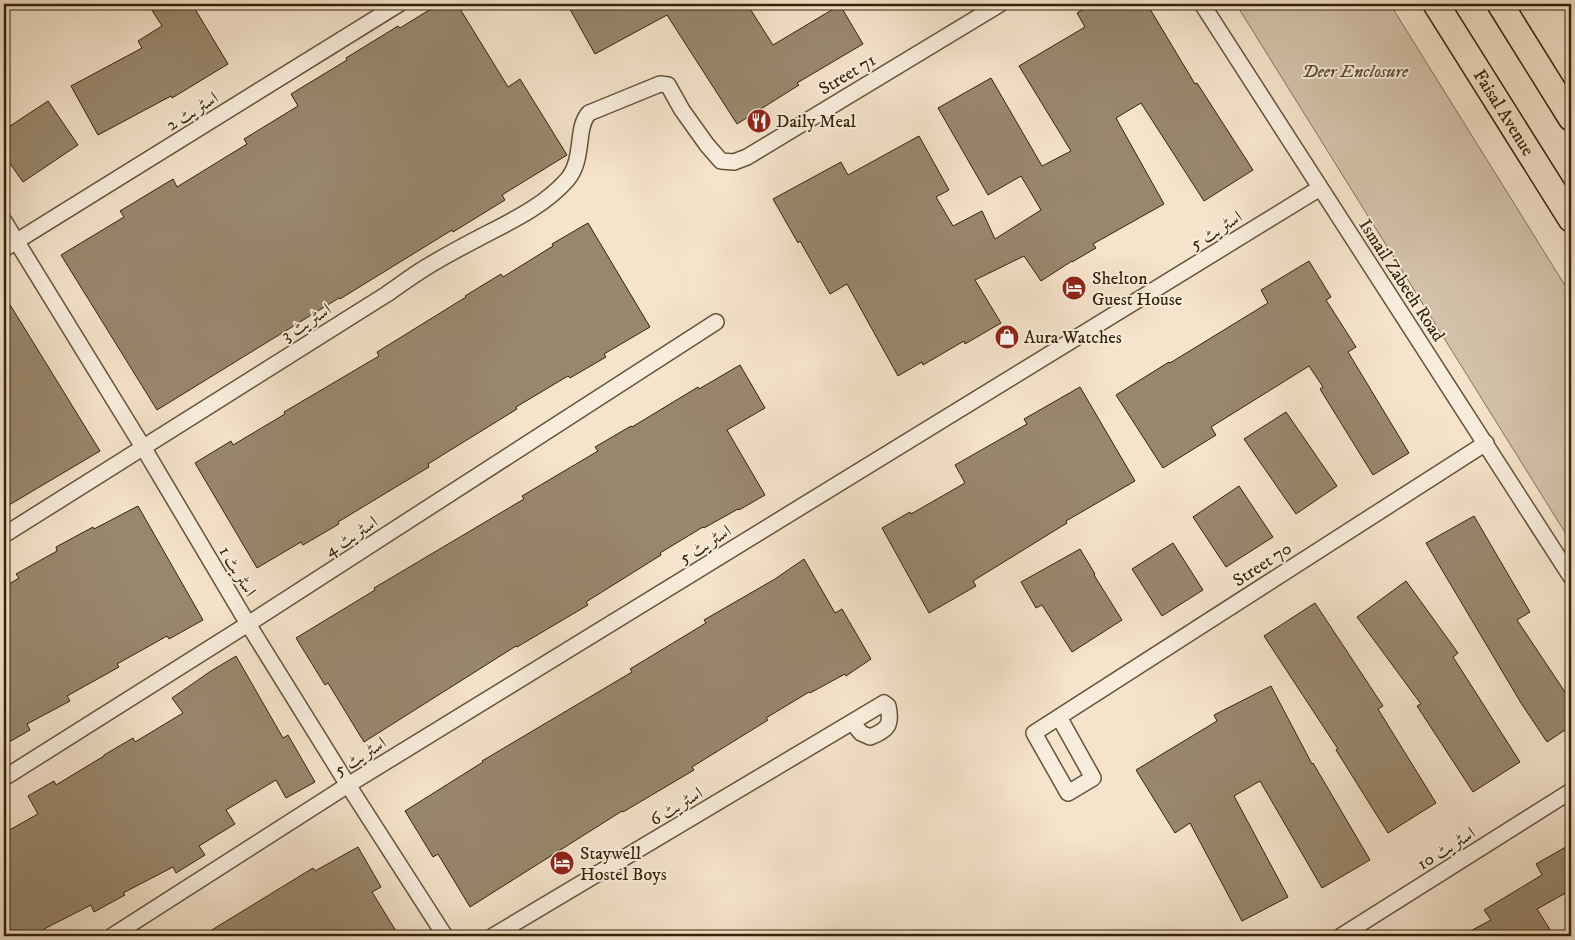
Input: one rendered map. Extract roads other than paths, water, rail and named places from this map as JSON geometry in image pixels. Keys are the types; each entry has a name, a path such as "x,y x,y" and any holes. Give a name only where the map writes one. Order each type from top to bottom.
{"main road":[{"name":"Faisal Avenue","path":"1436,4 1571,219"},
{"path":"1500,4 1571,118"}],"street":[{"name":"اسٹریٹ 2","path":"10,245 399,4"},
{"name":"Street 71","path":"589,113 660,84 668,85 682,110 707,145 721,161 734,162 747,157 1000,4"},
{"name":"Ismail Zabeeh Road","path":"1202,4 1571,577"},
{"name":"اسٹریٹ 3","path":"4,535 379,299 426,267 532,209 568,179 574,169 579,152 582,125 589,113"},
{"name":"اسٹریٹ 5","path":"112,936 348,785 1320,188"},
{"name":"اسٹریٹ 1","path":"4,222 10,245 143,447 248,624 445,936"},
{"name":"اسٹریٹ 4","path":"4,778 248,624 716,322"},
{"name":"Street 70","path":"1059,717 1094,778 1068,794 1034,733 1486,443"},
{"name":"اسٹریٹ 6","path":"493,936 852,722"},
{"name":"اسٹریٹ 10","path":"1341,936 1571,791"}],"place":[{"name":"Daily Meal","path":"759,121"},
{"name":"Shelton Guest House","path":"1074,288"},
{"name":"Aura Watches","path":"1007,337"},
{"name":"Staywell Hostel Boys","path":"562,863"}],"park label":[{"name":"Deer Enclosure","path":"1355,71"}]}
